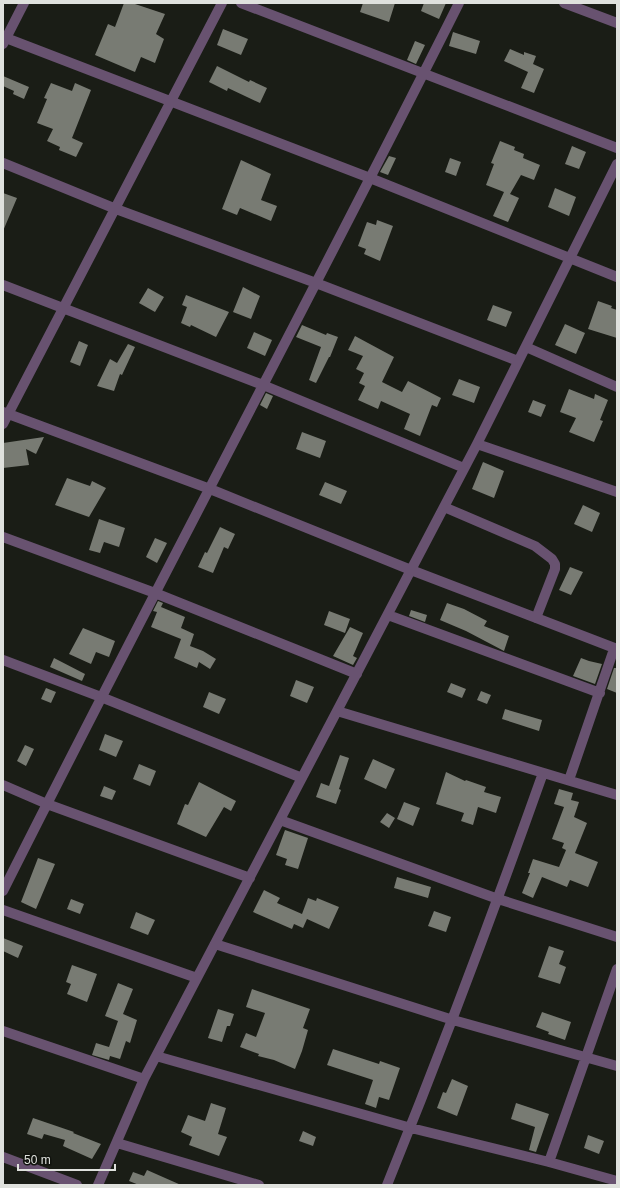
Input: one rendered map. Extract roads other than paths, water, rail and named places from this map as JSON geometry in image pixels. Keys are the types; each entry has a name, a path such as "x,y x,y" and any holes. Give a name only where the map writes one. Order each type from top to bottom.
{"street":[{"path":"24,3 5,41 170,101 370,178 617,277"},
{"path":"3,424 6,413 64,308 222,3"},
{"path":"241,3 617,148"},
{"path":"3,891 101,697 210,489 459,3"},
{"path":"564,3 617,23"},
{"path":"3,163 116,209 316,283 518,361"},
{"path":"98,1185 144,1079 477,444 617,164"},
{"path":"3,285 263,385 464,468"},
{"path":"526,348 617,387"},
{"path":"6,413 210,489 411,570 616,649 569,780"},
{"path":"477,444 617,492"},
{"path":"444,507 535,546 552,559 555,564 555,569 536,618"},
{"path":"3,537 155,593 357,674"},
{"path":"388,615 600,693"},
{"path":"3,660 101,697 302,778"},
{"path":"337,711 617,795"},
{"path":"387,1185 453,1020 543,773"},
{"path":"3,785 47,804 250,878"},
{"path":"280,820 498,899 617,937"},
{"path":"3,910 197,978"},
{"path":"215,944 453,1020 617,1066"},
{"path":"549,1162 587,1058 617,969"},
{"path":"3,1031 144,1079"},
{"path":"156,1056 410,1128 549,1162 617,1181"},
{"path":"117,1143 259,1185"},
{"path":"3,1157 76,1185"}]}
